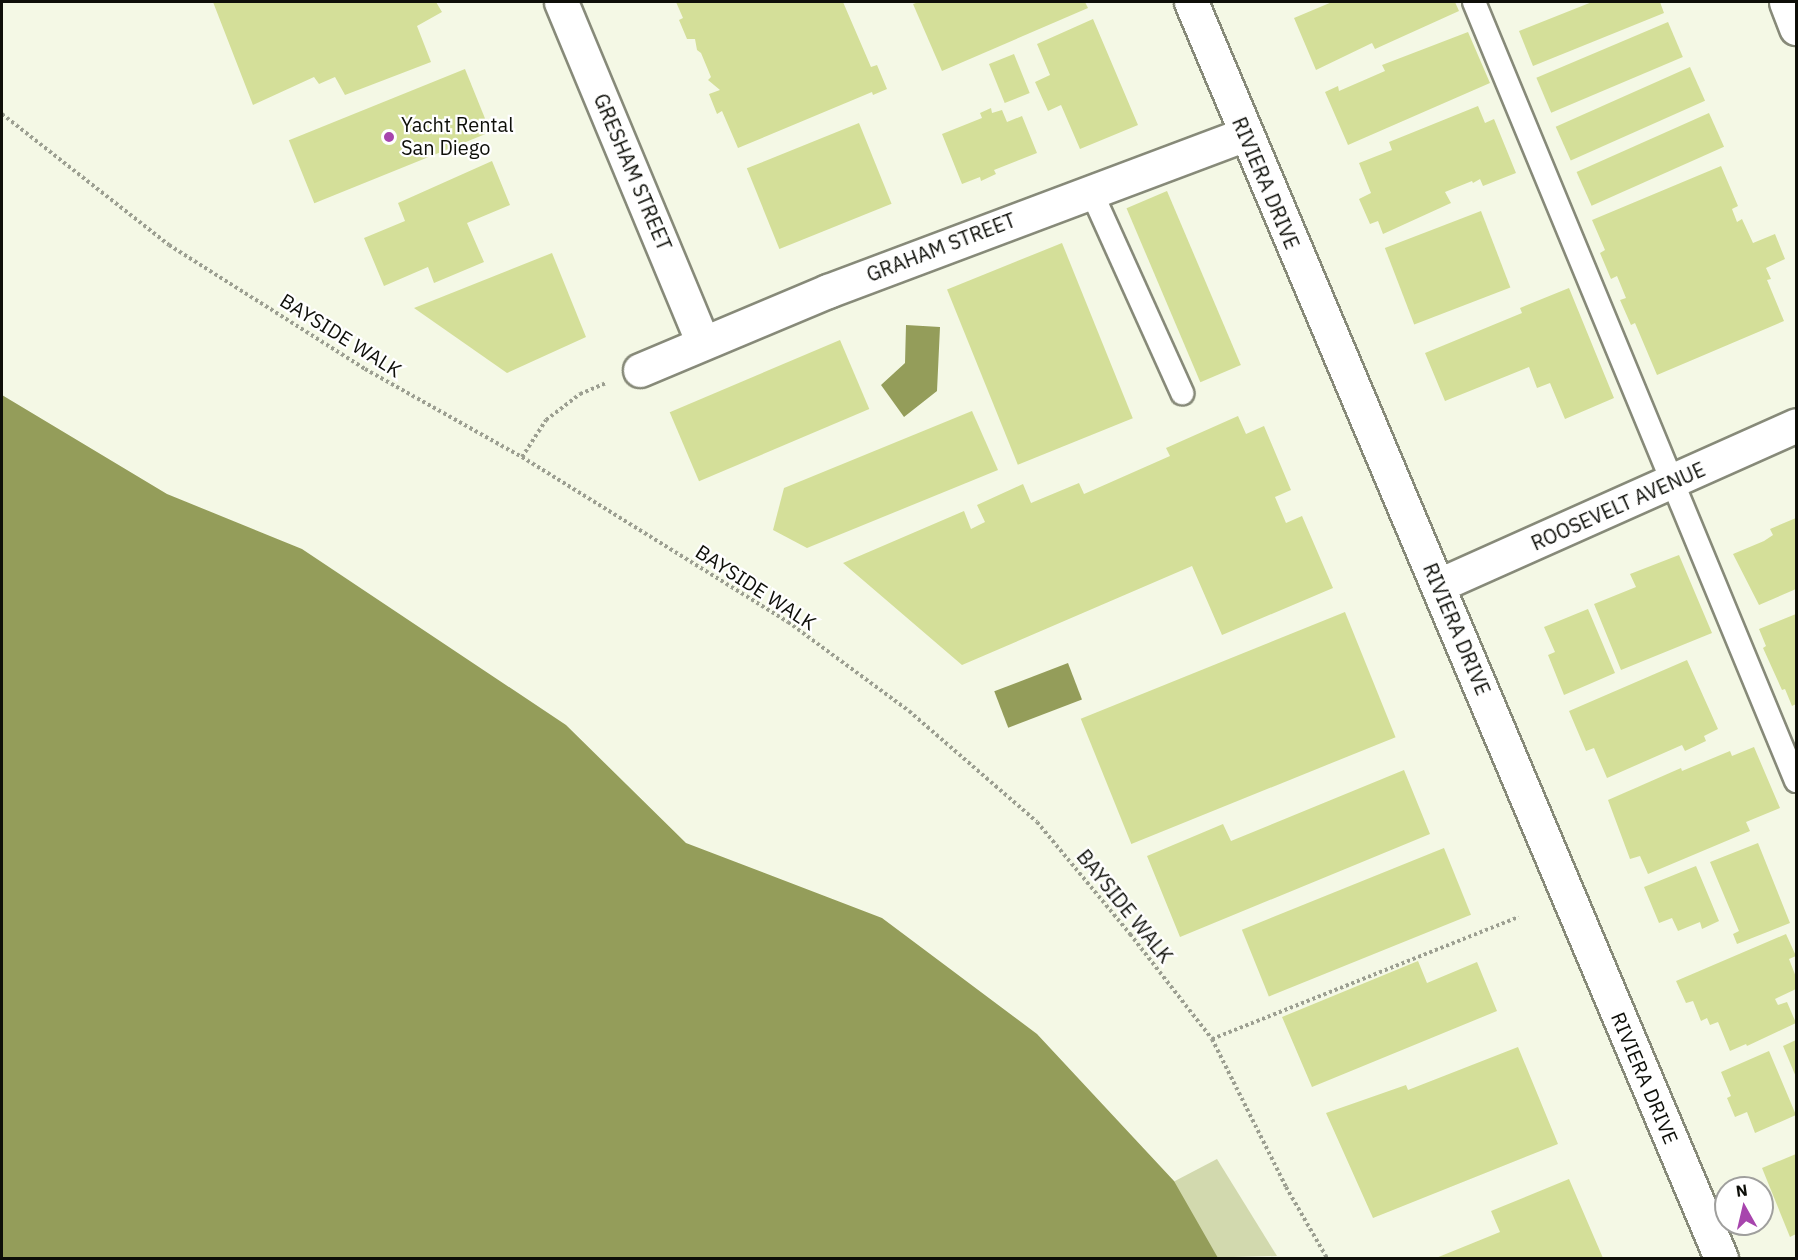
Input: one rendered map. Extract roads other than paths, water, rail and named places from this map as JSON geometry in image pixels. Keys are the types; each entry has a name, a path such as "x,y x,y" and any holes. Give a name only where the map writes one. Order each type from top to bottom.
{"street":[{"name":"GRESHAM STREET","path":"561,2 703,343"},
{"name":"RIVIERA DRIVE","path":"1191,2 1245,134 1439,585 1721,1258"},
{"path":"1786,2 1797,28"},
{"name":"GRAHAM STREET","path":"640,370 828,291 1245,134"},
{"name":"ROOSEVELT AVENUE","path":"1439,585 1797,425"}],"lane":[{"path":"1473,2 1797,781"},
{"path":"1091,191 1182,393"}],"place":[{"name":"Yacht Rental San Diego","path":"389,137"}]}
